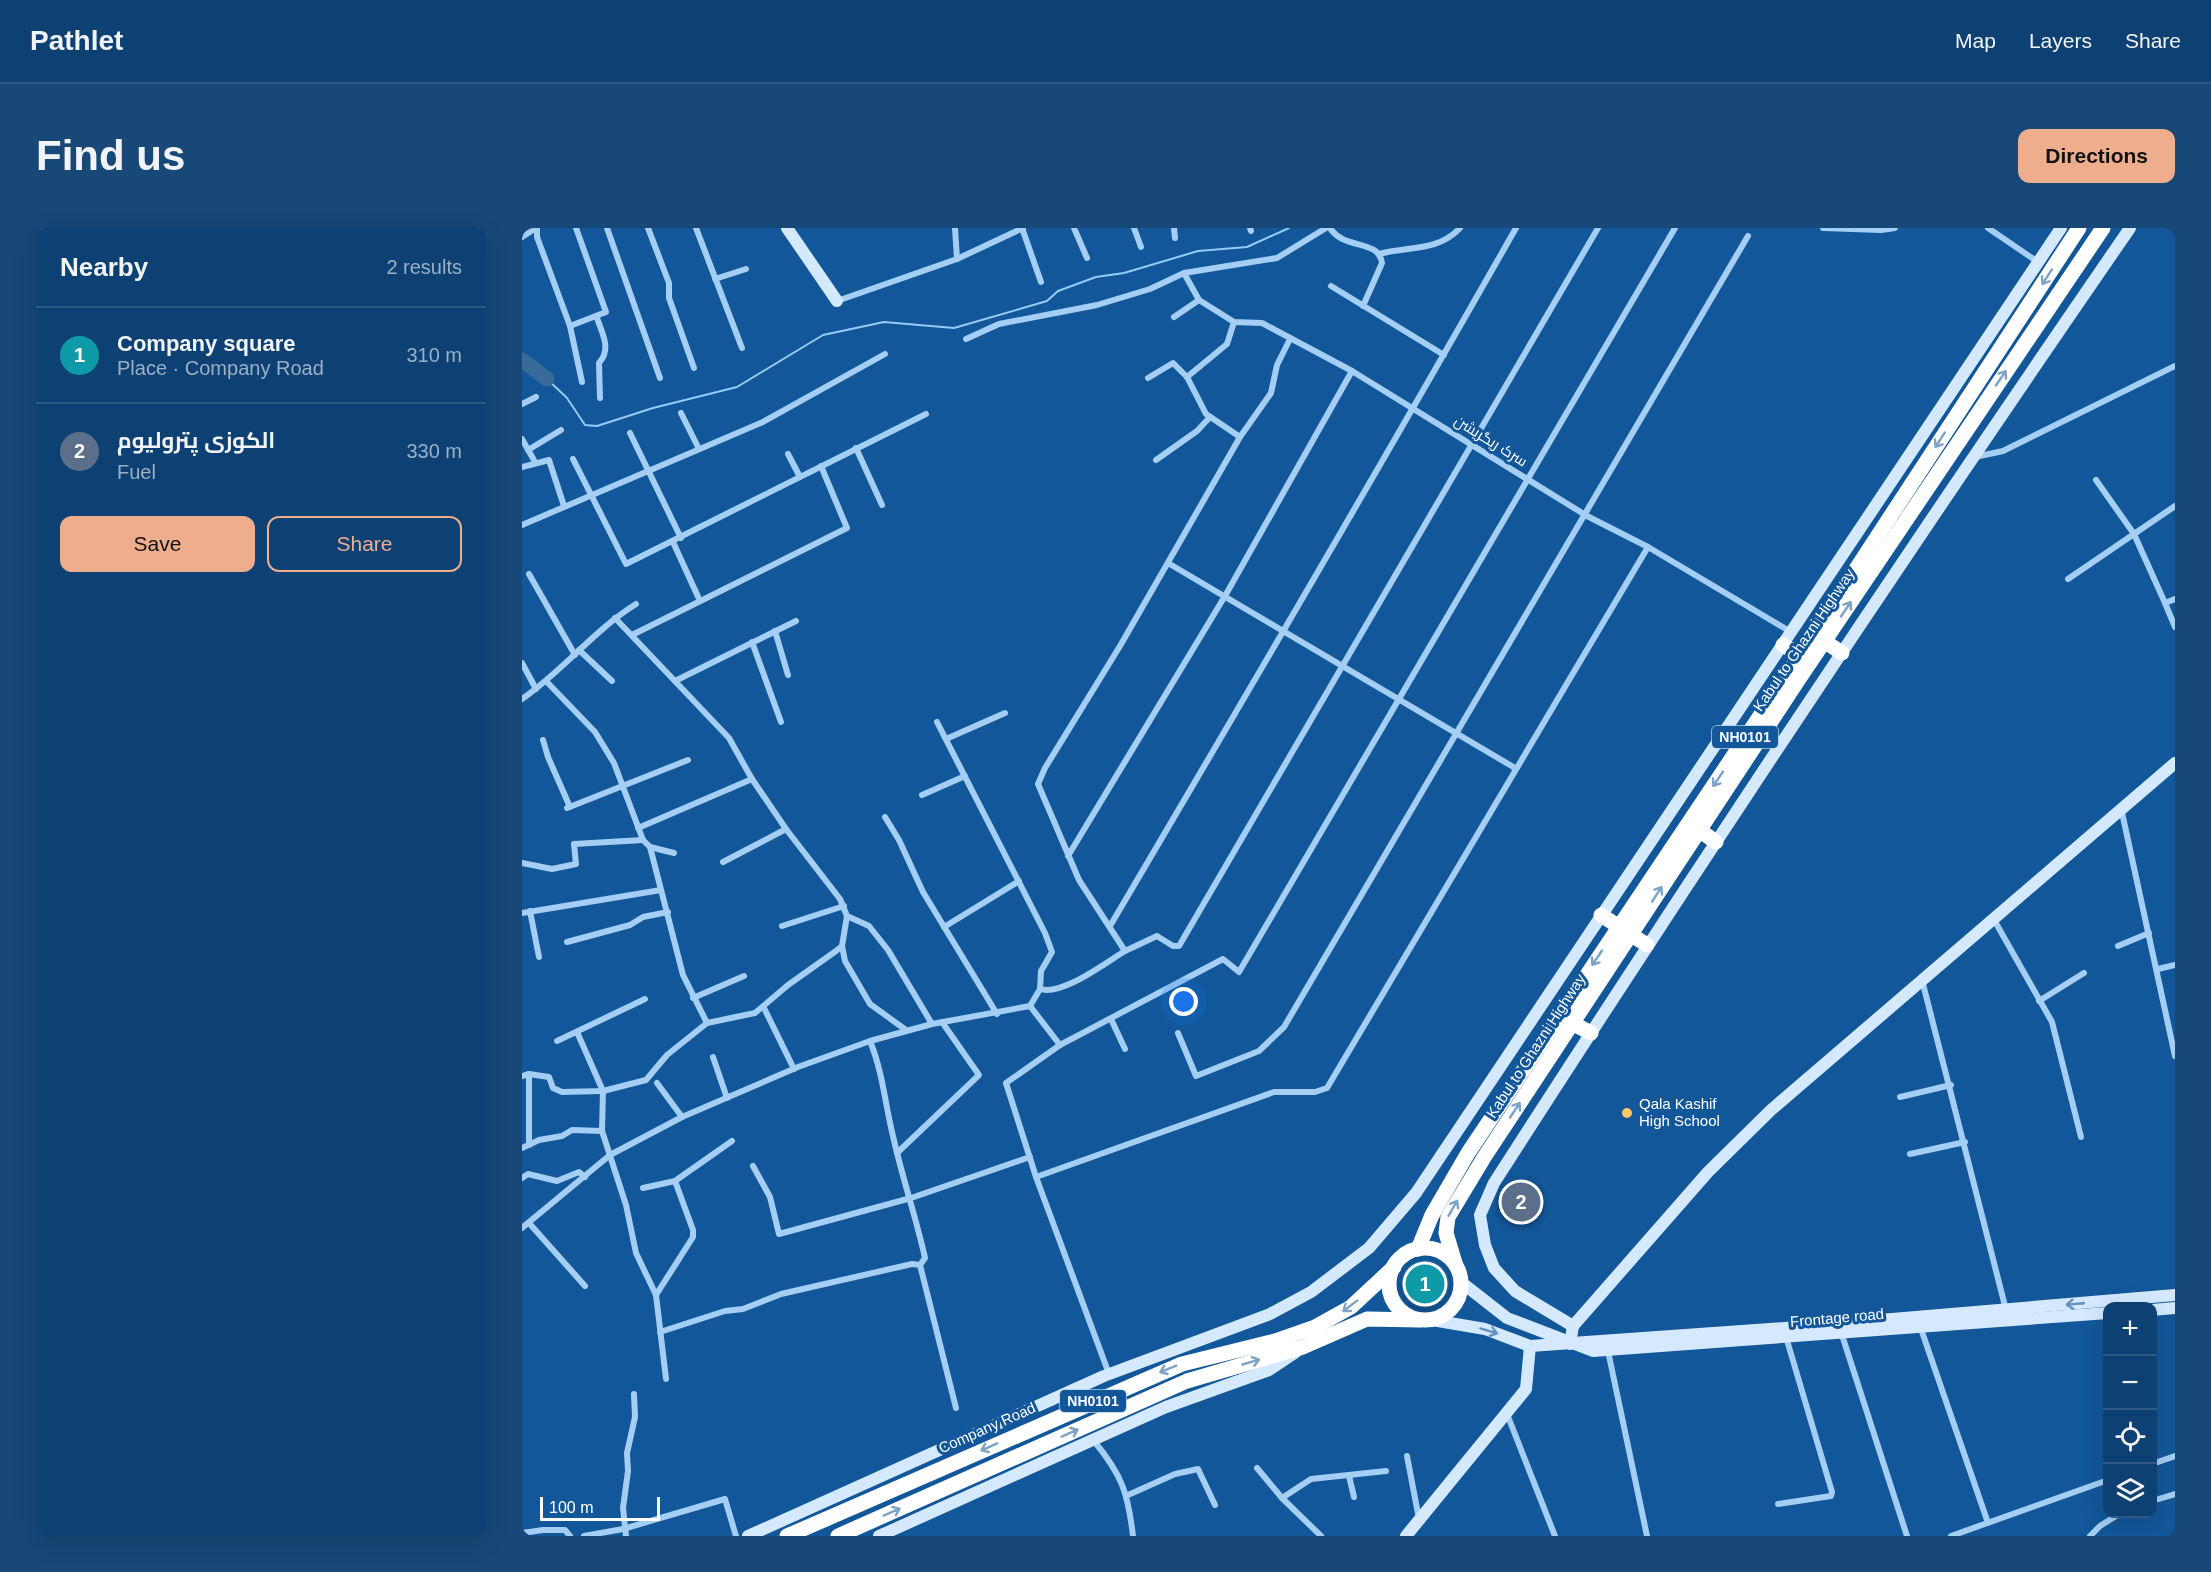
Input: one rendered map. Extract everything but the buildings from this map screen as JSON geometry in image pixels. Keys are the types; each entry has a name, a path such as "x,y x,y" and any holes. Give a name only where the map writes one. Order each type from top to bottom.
{"highway":[{"name":"Kabul to Ghazni Highway","path":"1455,1263 1446,1233 1448,1217 1572,1023 1624,931 1700,830 1794,675 1800,655 2079,228"},
{"name":"Kabul to Ghazni Highway","path":"1418,1249 1432,1215 1468,1153 1624,931 1794,675 1824,641 2103,228"},
{"path":"1787,638 1800,655"},
{"path":"1824,641 1842,653"},
{"path":"1700,830 1716,842"},
{"path":"1601,915 1647,945"},
{"path":"1572,1023 1590,1033"},
{"path":"1418,1249 1438,1251 1455,1263"},
{"name":"NH0101","path":"1394,1267 1400,1259 1418,1249"},
{"name":"NH0101","path":"1455,1263 1461,1282"},
{"path":"1394,1267 1390,1283 1393,1300 1404,1313 1426,1320 1446,1314 1456,1303 1461,1282"},
{"name":"Company Road","path":"787,1536 1182,1364 1315,1327 1351,1307 1394,1267"},
{"name":"NH0101","path":"838,1536 1179,1385 1303,1347 1367,1319 1426,1320"}],"street":[{"path":"522,237 536,228 537,237 570,326 582,382"},
{"path":"570,326 597,318 606,312 576,228"},
{"path":"607,228 660,378"},
{"path":"648,228 669,283 669,297 694,368"},
{"path":"696,228 742,348"},
{"path":"956,228 957,259"},
{"path":"790,229 837,301 957,259 1022,228 1041,282"},
{"path":"1074,228 1087,258"},
{"path":"1134,228 1141,247"},
{"path":"1174,228 1175,238"},
{"path":"966,339 999,324 1096,305 1149,288 1184,273 1277,258 1328,228 1336,237 1347,243 1372,247 1379,254 1382,263 1363,306"},
{"path":"1379,254 1434,245 1445,241 1460,228"},
{"path":"1110,926 1282,629 1415,408 1516,228"},
{"path":"1040,989 1048,992 1062,988 1125,951 1157,936 1173,946 1179,946 1471,442 1598,228"},
{"path":"1110,1374 1036,1177 1006,1083 1060,1045 1223,959 1239,972 1675,228"},
{"path":"1823,228 1895,228"},
{"path":"1988,228 2038,262"},
{"path":"748,1536 1110,1374 1270,1314 1311,1292 1369,1248 1416,1193 2061,228"},
{"path":"1573,1326 1515,1291 1494,1268 1485,1245 1480,1215 1494,1183 1647,945 1972,457 2130,228"},
{"path":"1178,1033 1196,1076 1259,1051 1284,1027 1587,516 1748,236"},
{"path":"715,279 746,269"},
{"name":"سرک ریگریشن","path":"1184,273 1199,300 1234,321 1262,324 1352,371 1471,442 1587,516 1648,547 1787,638"},
{"path":"1331,286 1444,356"},
{"path":"1174,318 1199,300"},
{"path":"597,318 606,349 605,356 599,363 600,398"},
{"path":"1187,377 1227,344 1234,321"},
{"path":"1125,951 1079,880 1038,784 1045,768 1168,563 1240,437 1271,393 1277,365 1290,339"},
{"path":"522,525 763,422 885,354"},
{"path":"1148,378 1173,363 1187,377 1210,417 1240,437"},
{"path":"1972,457 2002,451 2175,366"},
{"path":"1068,856 1225,596 1352,371"},
{"path":"522,404 536,397"},
{"path":"681,413 699,449"},
{"path":"573,459 626,564 926,414"},
{"path":"1156,460 1197,431 1210,417"},
{"path":"528,450 561,430"},
{"path":"630,433 681,538"},
{"path":"522,439 535,462"},
{"path":"856,448 882,506"},
{"path":"788,454 800,477"},
{"path":"522,468 546,459 550,462 564,506"},
{"path":"632,635 847,528 821,466"},
{"path":"2096,480 2134,534 2175,627"},
{"path":"2068,579 2175,506"},
{"path":"673,542 700,601"},
{"path":"1036,1177 1274,1092 1315,1092 1327,1088 1648,547"},
{"path":"1168,563 1515,768"},
{"path":"529,574 577,652 612,681"},
{"path":"2165,603 2175,599"},
{"path":"522,699 546,681 615,618 636,604"},
{"path":"615,618 729,738 752,779 786,829 844,906 847,916 842,946 845,962 870,1004 906,1030"},
{"path":"676,680 796,621"},
{"path":"775,631 788,675"},
{"path":"752,642 781,722"},
{"path":"522,663 536,689"},
{"path":"546,681 595,732 614,763 643,840 650,847 683,975 707,1023"},
{"path":"946,739 1005,712"},
{"path":"522,1228 610,1155 727,1098 794,1069 906,1030 1030,1006 1040,989 1041,971 1052,952 1019,881 937,722"},
{"path":"543,740 569,808 688,759"},
{"path":"1570,1344 1573,1326 1708,1172 1771,1110 2121,807 2175,763"},
{"path":"922,795 964,776"},
{"path":"638,828 752,779"},
{"path":"2121,807 2158,969 2175,1056"},
{"path":"885,817 944,927 997,1014"},
{"path":"723,862 786,829"},
{"path":"522,862 552,869 576,864 574,844 643,840"},
{"path":"650,847 674,853"},
{"path":"944,927 1019,881"},
{"path":"522,913 661,890"},
{"path":"782,926 844,906"},
{"path":"530,911 539,957"},
{"path":"567,942 630,926 643,917 668,912"},
{"path":"847,916 869,926 888,950 932,1024"},
{"path":"1993,918 2052,1022 2081,1137"},
{"path":"2118,946 2149,933"},
{"path":"529,1145 525,1075 549,1077 553,1088 562,1092 603,1091 646,1080 667,1055 707,1023 729,1020 764,1008 788,985 842,946"},
{"path":"2158,969 2175,965"},
{"path":"2039,1001 2084,973"},
{"path":"693,998 744,976"},
{"path":"1922,979 1951,1085 2006,1310"},
{"path":"557,1041 645,999"},
{"path":"1030,1006 1060,1045"},
{"path":"764,1008 794,1069"},
{"path":"2166,1013 2175,1011"},
{"path":"1111,1019 1125,1049"},
{"path":"897,1153 979,1075 942,1023"},
{"path":"578,1032 603,1091 602,1131 626,1205 636,1252 656,1295 666,1379"},
{"path":"870,1041 880,1066 885,1102 897,1153 926,1258 920,1265"},
{"path":"713,1057 727,1098"},
{"path":"657,1083 682,1118"},
{"path":"1900,1097 1951,1085"},
{"path":"522,1148 539,1140 562,1136 572,1130 602,1131"},
{"path":"643,1188 675,1180 732,1142"},
{"path":"1910,1154 1965,1142"},
{"path":"753,1166 770,1197 779,1234 911,1198 1030,1157"},
{"path":"522,1178 528,1174 557,1181 579,1172 585,1177"},
{"path":"656,1295 693,1238 693,1230 675,1180"},
{"path":"529,1223 585,1286"},
{"path":"660,1332 725,1311 743,1309 781,1294 912,1264 920,1265"},
{"path":"920,1265 956,1408"},
{"path":"1461,1282 1507,1318 1570,1344"},
{"path":"1426,1320 1485,1329 1530,1346 2175,1295"},
{"path":"2157,1310 2175,1308"},
{"name":"Frontage road","path":"1570,1344 1593,1351 2103,1313"},
{"path":"1920,1326 1988,1523"},
{"path":"1841,1332 1907,1536"},
{"path":"1778,1504 1831,1496 1832,1492 1786,1337"},
{"path":"1408,1535 1526,1389 1530,1346"},
{"path":"879,1536 1166,1407 1269,1370 1303,1347"},
{"path":"1608,1350 1647,1536"},
{"path":"625,1532 627,1453 636,1402 634,1395"},
{"path":"1507,1414 1555,1536"},
{"path":"1094,1441 1114,1468 1128,1495 1133,1536"},
{"path":"1407,1456 1419,1520"},
{"path":"2157,1462 2175,1456"},
{"path":"1257,1468 1282,1498 1320,1536"},
{"path":"1128,1495 1175,1474 1198,1469 1215,1505"},
{"path":"1282,1498 1311,1479 1386,1471"},
{"path":"1349,1476 1354,1497"},
{"path":"1951,1536 2103,1482"},
{"path":"2157,1500 2175,1494"},
{"path":"584,1536 625,1532 725,1499 736,1536"},
{"path":"2090,1536 2114,1518"},
{"path":"1977,1527 1980,1536"},
{"path":"522,1533 565,1530 570,1536"}],"shaded area":[{"path":"1420,1260 1430,1260 1442,1267 1449,1279 1449,1289 1442,1301 1430,1308 1420,1308 1405,1297 1401,1289 1401,1279 1412,1264"}],"waterway":[{"path":"547,379 567,398 585,425 597,426 653,408 737,387 823,335 884,322 954,328 1047,301 1058,291 1096,277 1124,273 1198,251 1247,247 1289,228"},
{"path":"522,360 547,379"}],"place":[{"name":"Qala Kashif High School","path":"1627,1113"},
{"name":"الکوزی پترولیوم","path":"1521,1202"},
{"name":"Company square","path":"1425,1284"}]}
